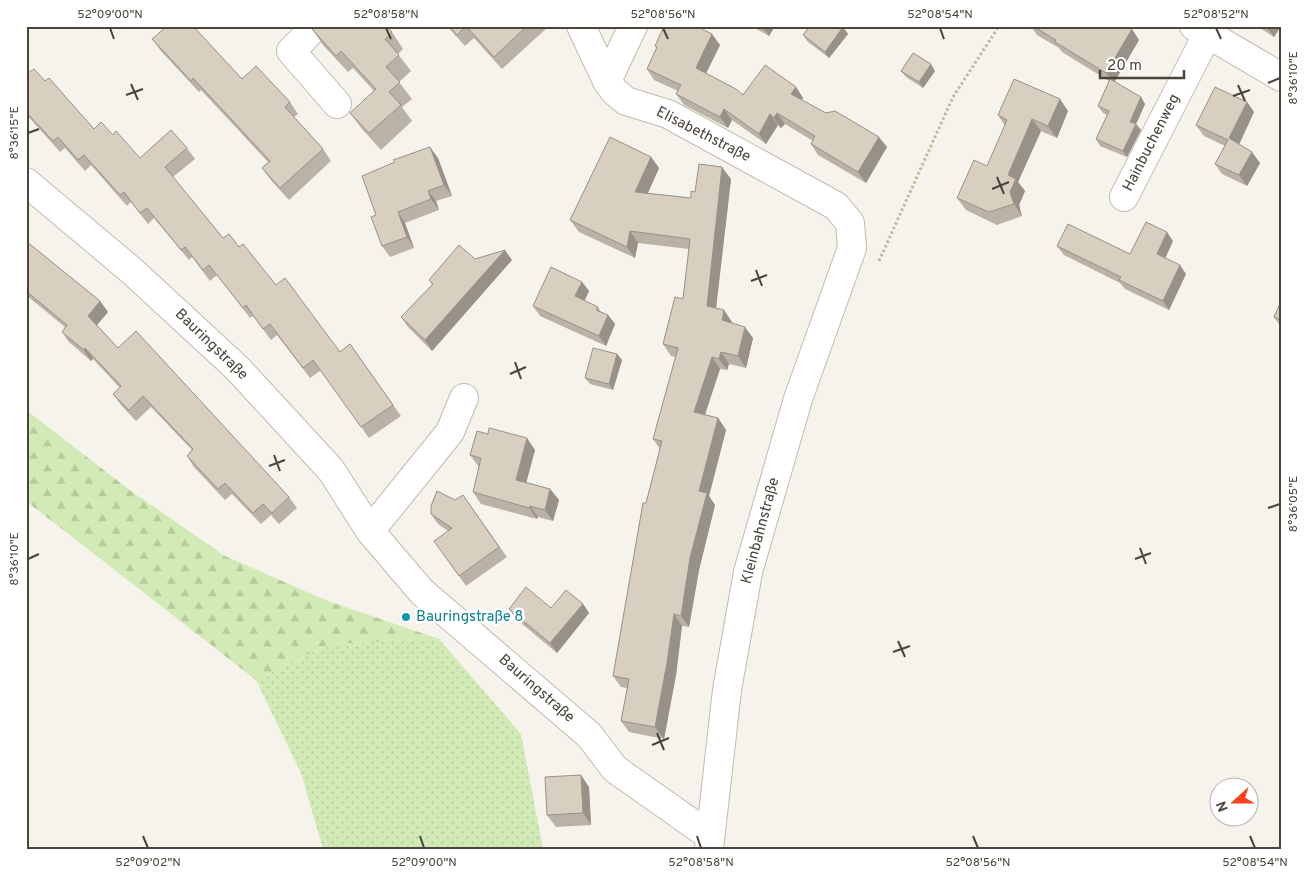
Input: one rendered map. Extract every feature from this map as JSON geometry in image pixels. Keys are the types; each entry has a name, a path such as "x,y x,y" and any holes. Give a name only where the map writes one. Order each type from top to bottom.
{"street":[{"path":"316,26 291,51 337,104"},
{"name":"Elisabethstraße","path":"581,26 607,81 614,92 626,101 668,114 836,206 850,223"},
{"path":"607,81 633,26"},
{"name":"Hainbuchenweg","path":"1124,197 1200,30 1281,78"},
{"name":"Bauringstraße","path":"26,182 132,271 237,368 332,470 370,531 422,592 589,734 616,769 709,842"},
{"name":"Kleinbahnstraße","path":"709,842 727,690 748,572 798,399 852,248 850,223"},
{"path":"370,531 450,432 464,398"}],"path":[{"path":"876,268 953,97 999,26"}],"green space":[{"path":"26,410 131,491 225,556 328,601 439,639 329,644 256,680 26,501"},
{"path":"439,639 521,734 543,849 323,849 301,773 256,680 329,644"}],"building":[{"path":"167,26 193,26 242,79 256,66 290,102 285,107 323,149 280,188 262,168 270,161 193,78 191,81 152,39"},
{"path":"314,26 386,26 392,32 385,39 399,55 386,67 400,82 389,92 401,105 369,133 350,113 376,89 341,51 336,56 312,29"},
{"path":"449,26 466,26 457,35"},
{"path":"466,26 527,26 494,57"},
{"path":"664,26 696,26 712,34 696,68 736,89 743,95 765,65 796,87 791,94 826,113 835,111 879,137 858,172 811,144 815,136 777,113 774,118 770,114 759,134 724,109 720,117 676,94 681,85 647,69"},
{"path":"758,26 767,26 765,30"},
{"path":"810,26 843,27 825,52 803,35"},
{"path":"1033,26 1126,26 1132,29 1106,73 1055,42 1056,40"},
{"path":"913,53 931,64 919,82 901,71"},
{"path":"34,69 45,81 49,78 94,129 101,122 113,135 116,131 140,158 171,130 187,148 165,167 223,238 229,234 239,247 243,244 276,285 285,278 340,352 350,344 393,405 361,427 313,360 303,368 270,324 263,329 246,305 243,308 209,265 203,270 185,247 181,250 147,208 140,213 124,192 120,195 84,155 78,160 58,137 53,141 26,112 26,71 28,73"},
{"path":"1014,79 1060,99 1048,126 1032,119 1008,175 1016,179 1010,192 1014,204 989,212 957,198 974,160 987,166 1007,120 998,115"},
{"path":"1110,79 1141,97 1130,122 1136,124 1123,151 1096,139 1109,111 1098,106"},
{"path":"1215,87 1247,102 1229,138 1252,152 1239,175 1215,164 1228,140 1196,125"},
{"path":"610,137 651,157 635,192 691,198 691,191 695,192 699,164 722,167 707,306 724,310 722,320 745,327 738,356 721,352 719,359 712,357 694,412 718,418 699,491 707,493 690,558 681,616 674,614 655,727 621,721 629,679 613,676 643,503 646,503 662,441 653,439 678,348 663,344 675,297 683,299 690,239 630,231 627,247 570,220"},
{"path":"430,147 444,185 428,191 431,199 398,212 407,237 382,246 371,217 376,215 362,176 395,162 393,160"},
{"path":"1146,222 1167,232 1157,254 1180,265 1163,301 1119,280 1121,277 1057,246 1068,224 1130,254"},
{"path":"26,241 100,301 88,316 118,348 136,331 289,497 272,513 263,504 253,513 225,483 218,489 187,456 193,449 143,396 129,410 113,394 121,386 85,348 84,350 62,332 67,325 26,291"},
{"path":"459,245 475,259 505,250 425,340 401,317 433,284 429,280"},
{"path":"551,267 582,282 575,296 598,307 596,310 608,315 599,336 533,306"},
{"path":"1281,301 1281,320 1274,317"},
{"path":"593,348 617,354 609,384 585,378"},
{"path":"489,428 527,438 516,480 550,489 545,510 530,506 529,508 473,492 481,458 470,455 477,431 488,434"},
{"path":"437,491 455,500 463,495 499,547 459,576 434,541 452,528 431,514 431,506"},
{"path":"526,587 551,608 566,590 583,604 550,643 509,609"},
{"path":"581,775 583,813 547,815 545,777"}],"place":[{"name":"Bauringstraße 8","path":"406,617"}]}
